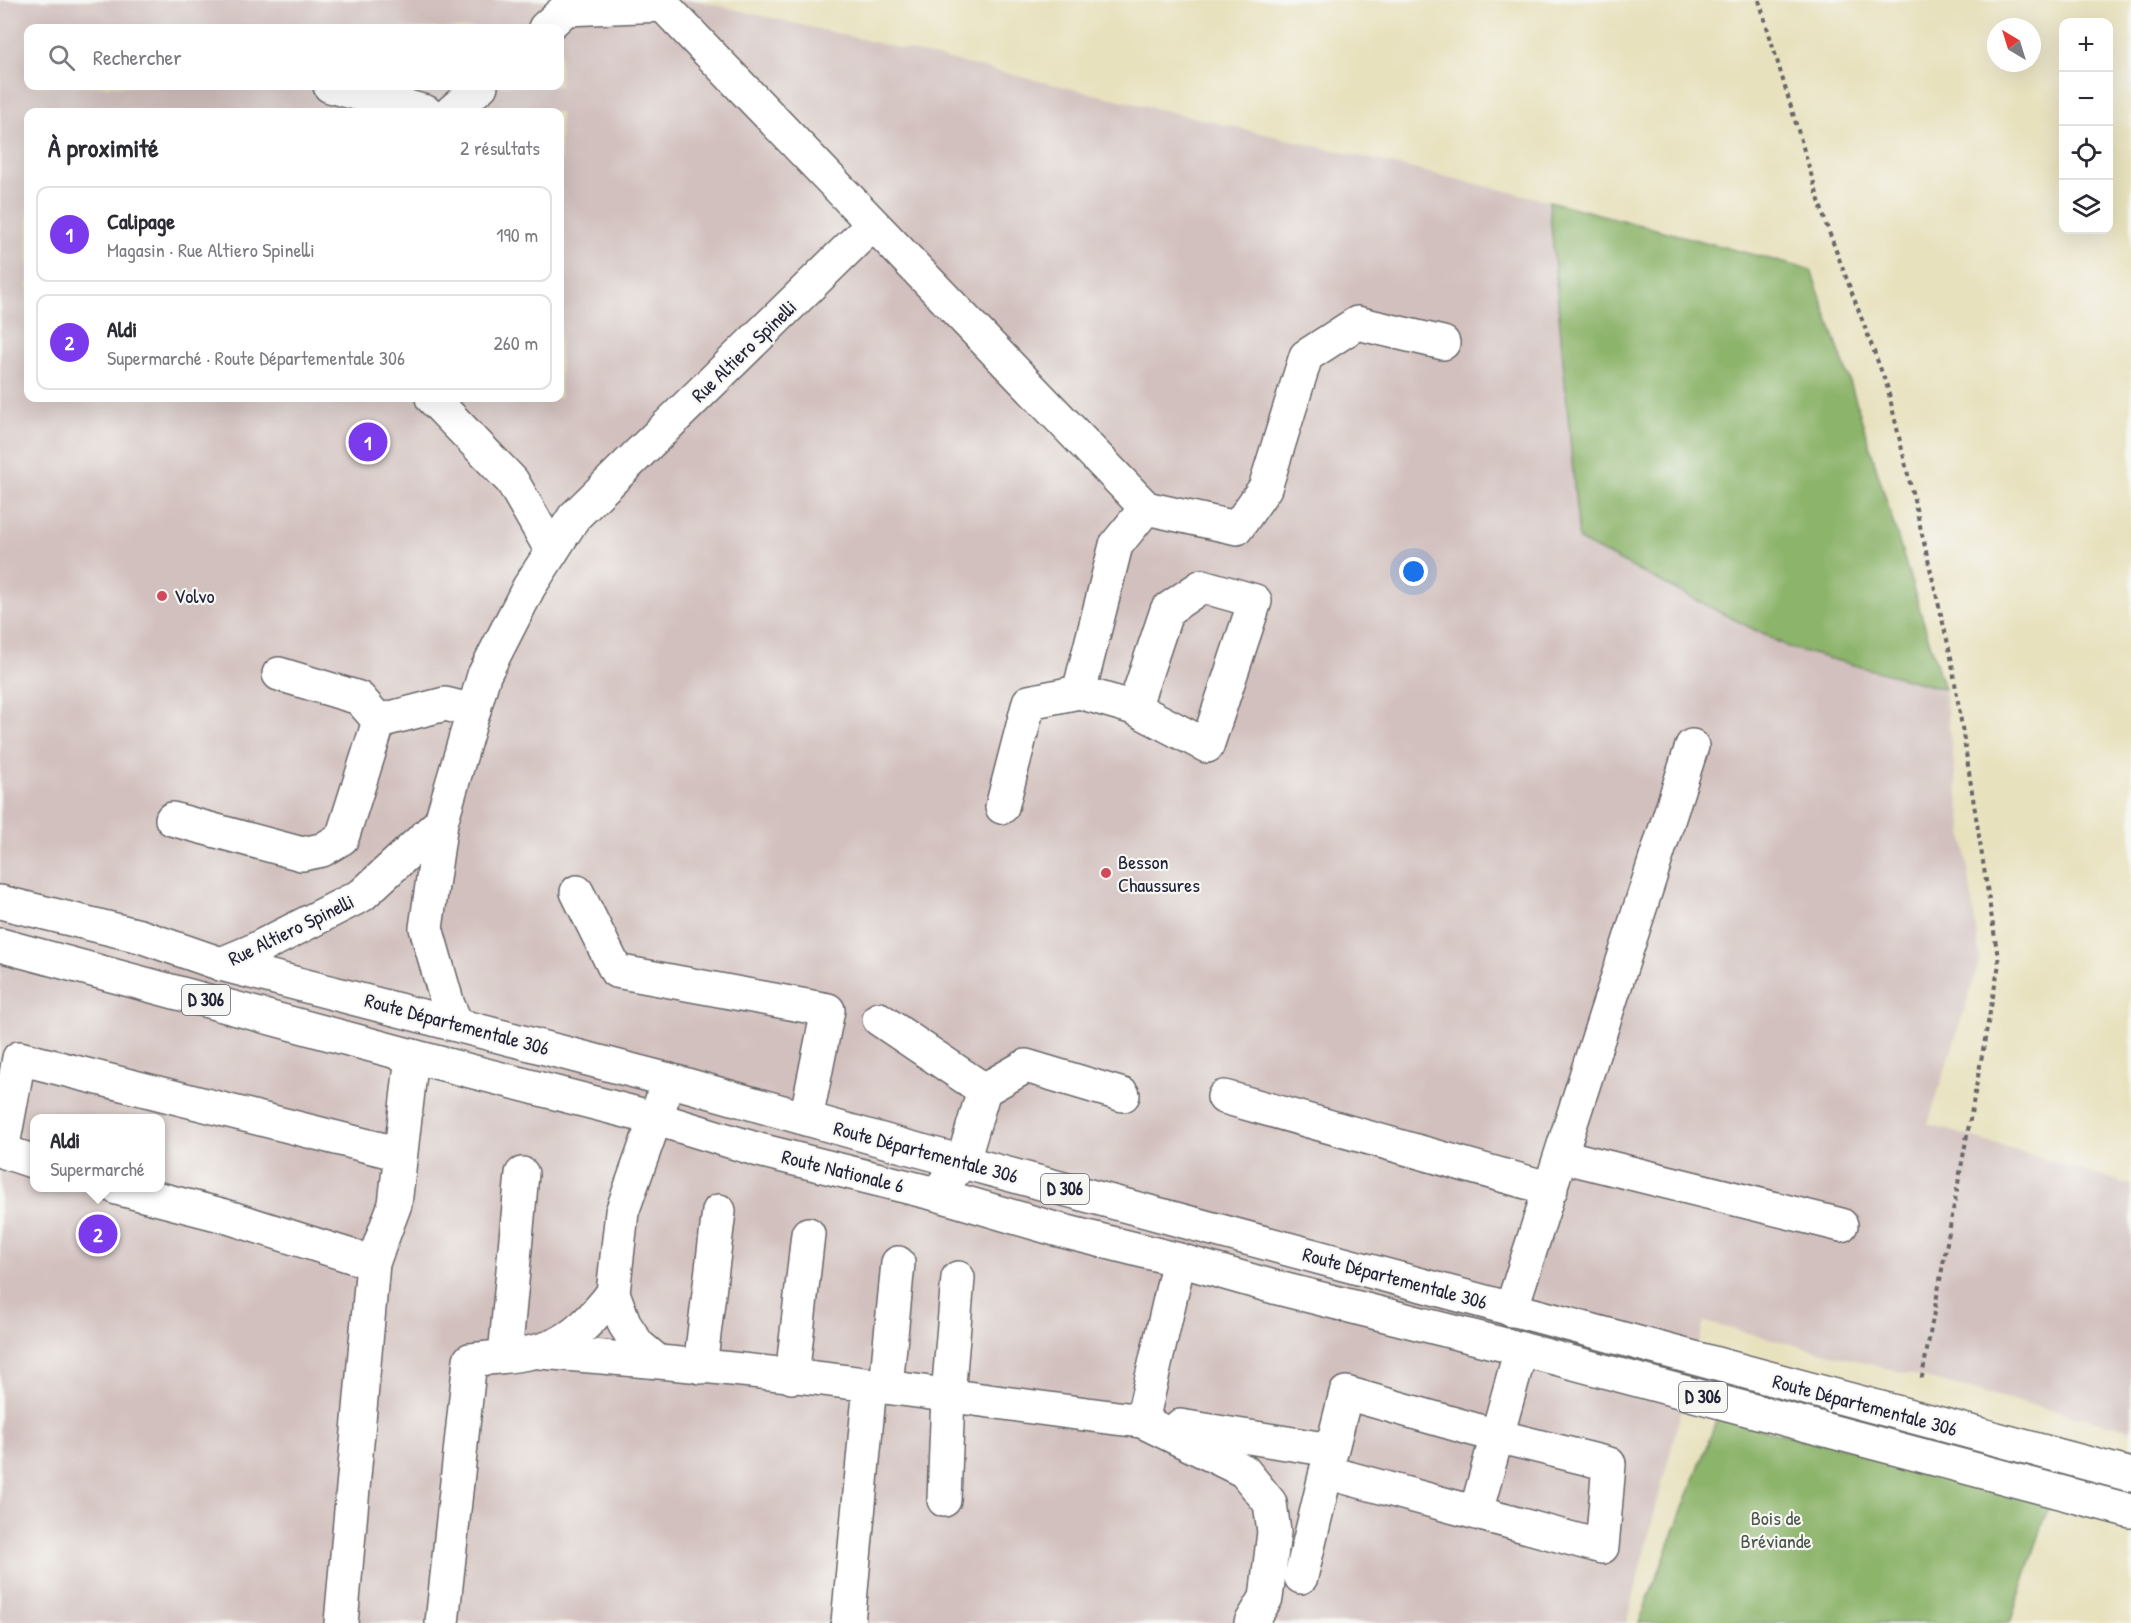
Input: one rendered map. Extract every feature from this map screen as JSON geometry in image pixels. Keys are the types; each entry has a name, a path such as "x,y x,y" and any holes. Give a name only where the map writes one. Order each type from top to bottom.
{"main road":[{"path":"549,24 566,9 663,5 1146,508 1237,528 1265,488 1306,356 1357,323 1443,343"},
{"path":"345,90 411,108"},
{"path":"456,108 476,90"},
{"name":"Rue Altiero Spinelli","path":"456,1023 448,1005 426,928 441,822 484,675 529,587 574,517 873,225"},
{"path":"436,402 512,481 552,551"},
{"path":"1079,692 1116,544 1146,508"},
{"path":"1002,807 1029,702 1079,692 1134,708 1207,746 1255,601 1202,586 1167,610 1134,708"},
{"path":"279,674 359,698 379,721"},
{"path":"379,721 445,704 474,711"},
{"path":"172,819 302,854 322,850 342,838 379,721"},
{"path":"1511,1310 1692,746"},
{"name":"Rue Altiero Spinelli","path":"220,964 252,951 362,895 441,822"},
{"path":"577,892 616,971 828,1010 806,1119"},
{"name":"Route Départementale 306","path":"0,902 140,936 220,964 456,1023 1511,1310 2131,1475"},
{"name":"D 306","path":"0,945 412,1056"},
{"path":"879,1019 984,1089"},
{"path":"341,1623 374,1263 395,1204 412,1056"},
{"name":"Route Nationale 6","path":"412,1056 657,1119 759,1150 936,1194 1055,1230 1179,1260 1274,1287"},
{"path":"30,1160 2,1151 19,1058 400,1154"},
{"path":"936,1194 963,1161 984,1089 1026,1066 1123,1095"},
{"path":"657,1361 638,1345 625,1325 612,1293 622,1212 669,1080"},
{"path":"1224,1096 1551,1189"},
{"path":"1562,1156 1840,1225"},
{"path":"505,1356 522,1174"},
{"path":"132,1192 225,1216 374,1263"},
{"path":"700,1367 719,1211"},
{"path":"792,1377 808,1234"},
{"path":"1142,1421 1179,1260"},
{"path":"848,1623 853,1542 898,1263"},
{"path":"944,1500 948,1396 958,1278"},
{"name":"Route Départementale 306","path":"1274,1287 1521,1349 2131,1511"},
{"path":"540,1352 571,1338 594,1317 612,1293"},
{"path":"1476,1512 1521,1349"},
{"path":"442,1623 470,1360 540,1352 657,1361 878,1386 1142,1421 1329,1461 1476,1512 1602,1547 1609,1464 1497,1436 1346,1393 1329,1461 1301,1577"},
{"path":"1142,1421 1244,1471 1269,1503 1274,1532 1266,1598 1251,1623"}],"path":[{"path":"1759,0 1826,224 1887,386 1951,657 1999,964 1914,1418"}],"shaded area":[{"path":"0,0 695,0 1549,201 1579,540 1790,648 1944,689 1980,960 1928,1124 2131,1185 2131,1430 1704,1322 1626,1623 0,1623"}],"green space":[{"path":"1549,201 1811,270 1851,385 1944,689 1790,648 1579,540"},
{"name":"Bois de Bréviande","path":"1717,1419 2053,1494 2010,1623 1639,1623"}],"place":[{"name":"Calipage","path":"368,442"},
{"name":"Volvo","path":"162,596"},
{"name":"Besson Chaussures","path":"1106,873"},
{"name":"Aldi","path":"98,1234"}]}
